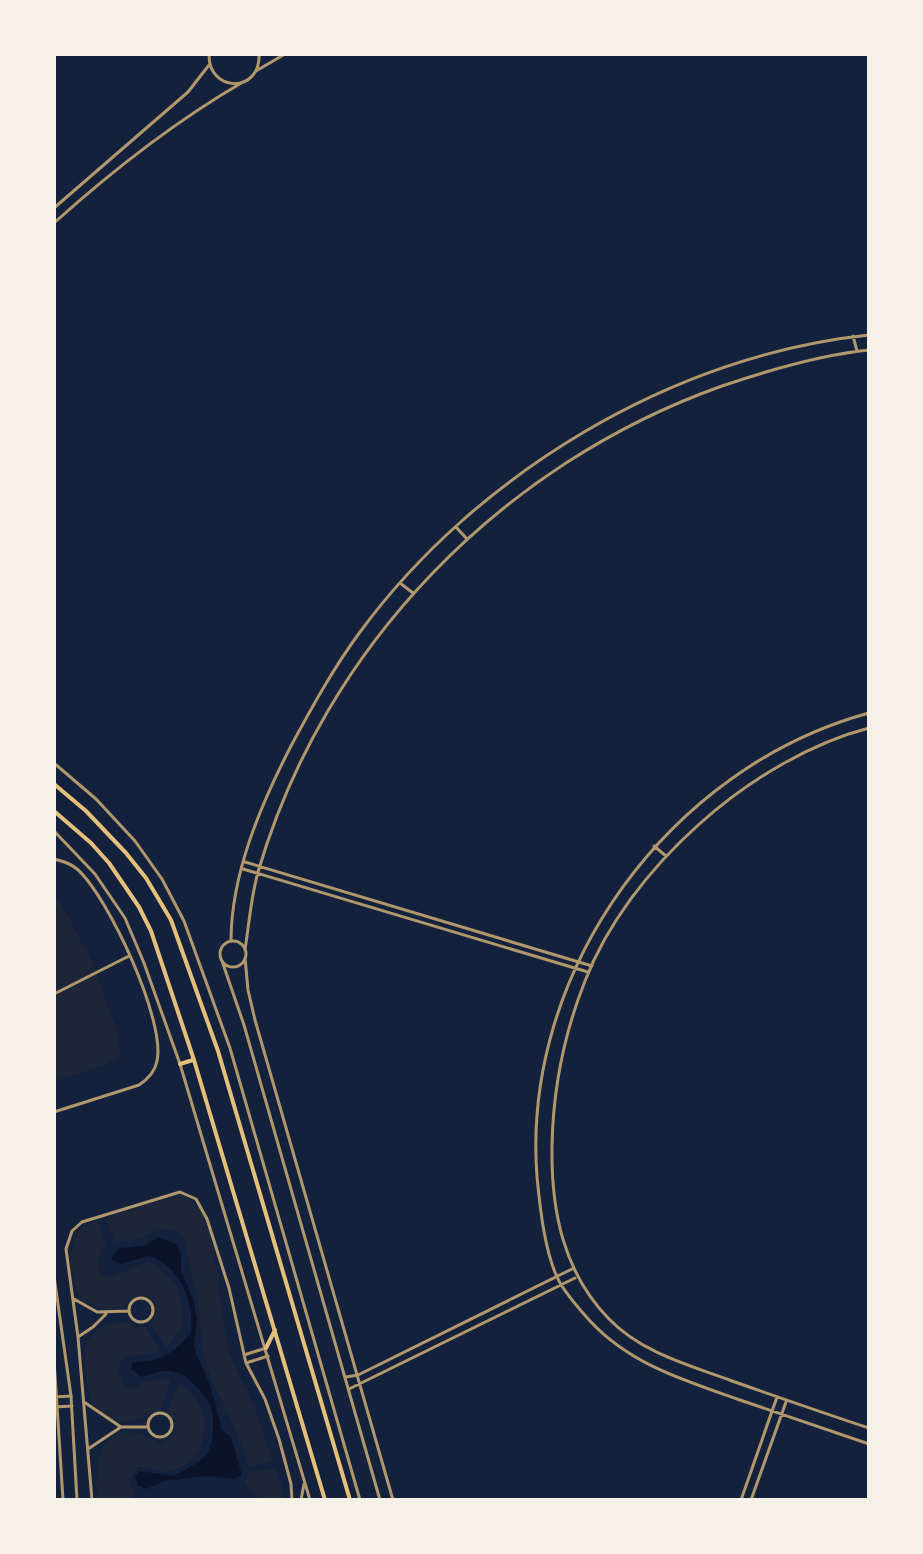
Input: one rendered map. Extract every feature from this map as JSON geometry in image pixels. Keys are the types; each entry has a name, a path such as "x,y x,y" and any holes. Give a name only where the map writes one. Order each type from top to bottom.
{"main road":[{"path":"54,784 86,811 126,853 146,878 177,933 218,1051 350,1500"},
{"path":"54,811 109,863 139,907 161,955 325,1500"},
{"path":"180,1064 194,1060"},
{"path":"266,1348 275,1330"}],"street":[{"path":"209,54 209,65 222,81 233,84 243,82"},
{"path":"256,71 259,54"},
{"path":"274,54 280,57"},
{"path":"54,223 137,152 205,104 285,54"},
{"path":"54,208 188,92 209,65"},
{"path":"380,1500 244,1025 222,961 221,949 231,941 232,915 243,869 272,785 301,727 360,632 400,583 481,503 529,468 633,405 755,358 869,335"},
{"path":"853,336 857,351"},
{"path":"393,1500 248,990 245,950 258,872 296,772 371,645 413,593 467,539 539,479 636,421 689,398 807,361 869,350"},
{"path":"456,527 467,539"},
{"path":"400,583 413,593"},
{"path":"869,713 814,732 765,757 715,790 654,846 606,912 576,969 554,1026 539,1099 536,1145 544,1229 557,1276 601,1332 636,1359 678,1378 869,1444"},
{"path":"869,728 785,763 744,788 691,830 640,888 608,936 589,973 571,1021 561,1061 553,1120 554,1194 562,1237 572,1269 610,1320 645,1346 675,1360 869,1428"},
{"path":"54,763 96,799 135,841 162,879 184,921 230,1048 360,1500"},
{"path":"54,831 95,874 125,918 144,963 180,1064 310,1500"},
{"path":"654,846 666,856"},
{"path":"54,859 77,869 108,911 129,956 156,1035 158,1058 155,1069 139,1085 54,1112"},
{"path":"245,862 592,966"},
{"path":"243,869 589,973"},
{"path":"231,941 239,943 245,950"},
{"path":"54,994 129,956"},
{"path":"222,961 232,967 240,965 245,958"},
{"path":"92,1500 78,1337 66,1249 69,1236 76,1226 93,1218 168,1194 186,1193 196,1199 207,1219 229,1288 246,1363 274,1425 291,1484 292,1500"},
{"path":"346,1377 358,1375 572,1269"},
{"path":"54,1276 71,1396 77,1500"},
{"path":"349,1389 577,1277"},
{"path":"142,1298 153,1308 151,1317 143,1322 134,1319 129,1311 133,1301 142,1298"},
{"path":"74,1299 89,1309 106,1314 129,1311"},
{"path":"78,1337 106,1314"},
{"path":"244,1355 266,1348"},
{"path":"246,1363 268,1356"},
{"path":"54,1359 63,1500"},
{"path":"56,1397 71,1396"},
{"path":"741,1500 777,1397"},
{"path":"751,1500 786,1400"},
{"path":"84,1402 121,1427"},
{"path":"56,1407 72,1406"},
{"path":"160,1413 169,1417 172,1426 163,1437 153,1435 148,1427 151,1417 160,1413"},
{"path":"88,1449 121,1427 148,1427"},
{"path":"301,1500 305,1481"}],"shaded area":[{"path":"54,898 59,899 93,964 119,1036 120,1057 54,1081"},
{"path":"180,1194 196,1203 205,1216 212,1240 228,1351 257,1414 272,1460 249,1467 238,1435 207,1369 199,1307 184,1237 164,1229 115,1243 106,1217"},
{"path":"98,1220 106,1246 101,1249 99,1260 102,1276 111,1277 147,1262 156,1265 178,1288 184,1316 180,1330 167,1348 151,1324 156,1312 151,1298 136,1295 119,1310 109,1312 82,1302 71,1267 71,1251 76,1231"},
{"path":"158,1237 176,1244 181,1255 181,1271 193,1299 197,1320 196,1353 210,1384 222,1430 231,1437 242,1475 234,1479 208,1476 164,1481 146,1489 138,1485 135,1476 139,1471 174,1476 191,1467 206,1455 213,1430 210,1405 187,1378 168,1371 141,1377 131,1369 135,1362 166,1355 191,1333 187,1298 169,1268 149,1256 120,1264 111,1259 118,1249 146,1245"},
{"path":"123,1322 145,1326 160,1351 122,1359 118,1368 125,1386 133,1389 151,1381 171,1380 161,1411 125,1422 110,1418 94,1403 88,1389 85,1362 87,1344 95,1331"},
{"path":"180,1382 204,1415 204,1436 195,1455 181,1468 171,1471 144,1467 135,1469 129,1485 135,1493 129,1500 97,1500 98,1463 107,1441 127,1432 142,1435 159,1444 170,1439 175,1426 167,1412"},
{"path":"276,1469 283,1500 260,1500 244,1483 248,1472"}]}
